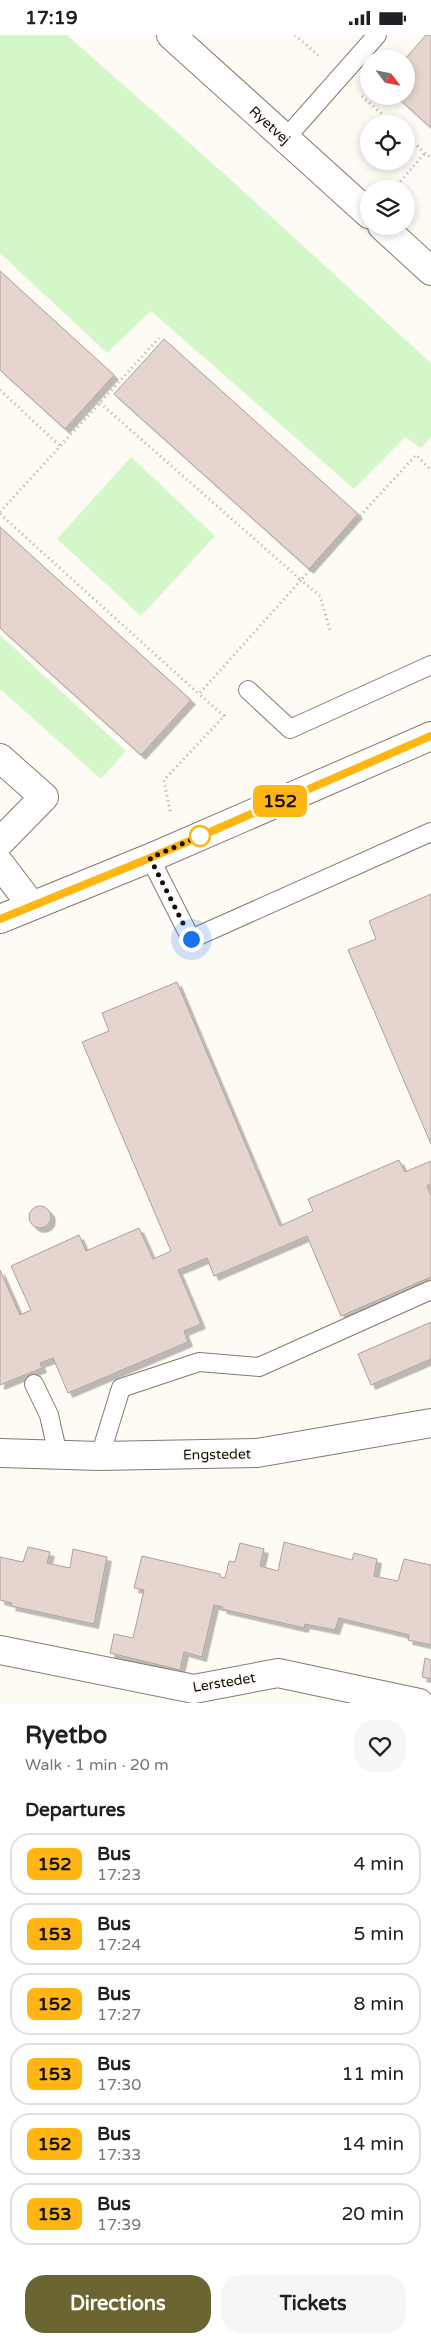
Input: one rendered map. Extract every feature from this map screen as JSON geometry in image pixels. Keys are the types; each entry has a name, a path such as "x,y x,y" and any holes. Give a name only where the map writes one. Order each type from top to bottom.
{"street":[{"name":"Ryetvej","path":"171,35 360,206"},
{"path":"392,235 431,271"},
{"path":"0,919 176,847 431,736"},
{"path":"0,758 44,797 0,842"},
{"path":"0,864 32,906"},
{"name":"Engstedet","path":"0,1453 100,1456 257,1453 431,1423"},
{"name":"Lerstedet","path":"0,1649 194,1689 278,1673 419,1703"}],"lane":[{"path":"285,139 377,35"},
{"path":"248,690 290,729 431,665"},
{"path":"150,858 191,939 431,832"},
{"path":"100,1456 121,1388 200,1362 259,1367 431,1290"},
{"path":"34,1384 49,1415 58,1455"}],"path":[{"path":"415,144 431,159"},
{"path":"402,180 425,153"},
{"path":"159,339 0,513 224,716"},
{"path":"0,389 60,446"},
{"path":"100,403 320,596 330,630"},
{"path":"199,694 416,455 431,470"},
{"path":"176,847 164,780 248,690"}],"green space":[{"path":"0,35 67,35 229,178 431,363 431,437 421,448 405,437 354,489 151,311 107,353 0,253"},
{"path":"131,457 215,536 141,616 57,539"},
{"path":"0,635 126,751 101,779 0,689"}],"building":[{"path":"426,35 431,35 431,128 406,105 415,105 415,50 413,50"},
{"path":"0,271 114,375 65,429 0,370"},
{"path":"164,339 358,514 309,569 114,394"},
{"path":"0,527 191,700 141,755 0,628"},
{"path":"431,894 431,1144 348,950 376,939 369,921"},
{"path":"177,982 280,1226 313,1211 308,1199 399,1160 405,1172 431,1161 431,1184 427,1186 431,1196 431,1277 341,1316 307,1236 214,1276 207,1258 178,1270 201,1324 184,1331 188,1342 68,1393 53,1358 40,1363 42,1368 0,1385 0,1270 20,1315 31,1310 11,1266 79,1235 86,1251 139,1228 153,1259 171,1251 82,1042 109,1031 102,1013"},
{"path":"40,1206 48,1209 51,1217 48,1225 40,1228 32,1225 29,1217 32,1209"},
{"path":"431,1322 431,1359 371,1385 358,1354"},
{"path":"284,1542 352,1560 354,1553 377,1559 374,1576 398,1581 404,1559 431,1565 431,1645 408,1640 409,1635 339,1618 335,1630 305,1624 304,1628 222,1609 223,1607 214,1605 202,1657 184,1652 180,1670 110,1653 114,1634 133,1638 144,1590 134,1588 142,1556 220,1574 220,1577 225,1578 229,1561 235,1562 240,1543 264,1549 260,1566 278,1571"},
{"path":"28,1547 50,1552 47,1563 70,1568 73,1549 107,1557 94,1624 11,1606 12,1603 0,1600 0,1557 23,1562"},
{"path":"425,1658 431,1660 431,1679 422,1677"}],"bus line":[{"name":"152","path":"0,919 150,858 346,771 431,736"}],"route":[{"path":"191,939 150,858 200,836"}]}
